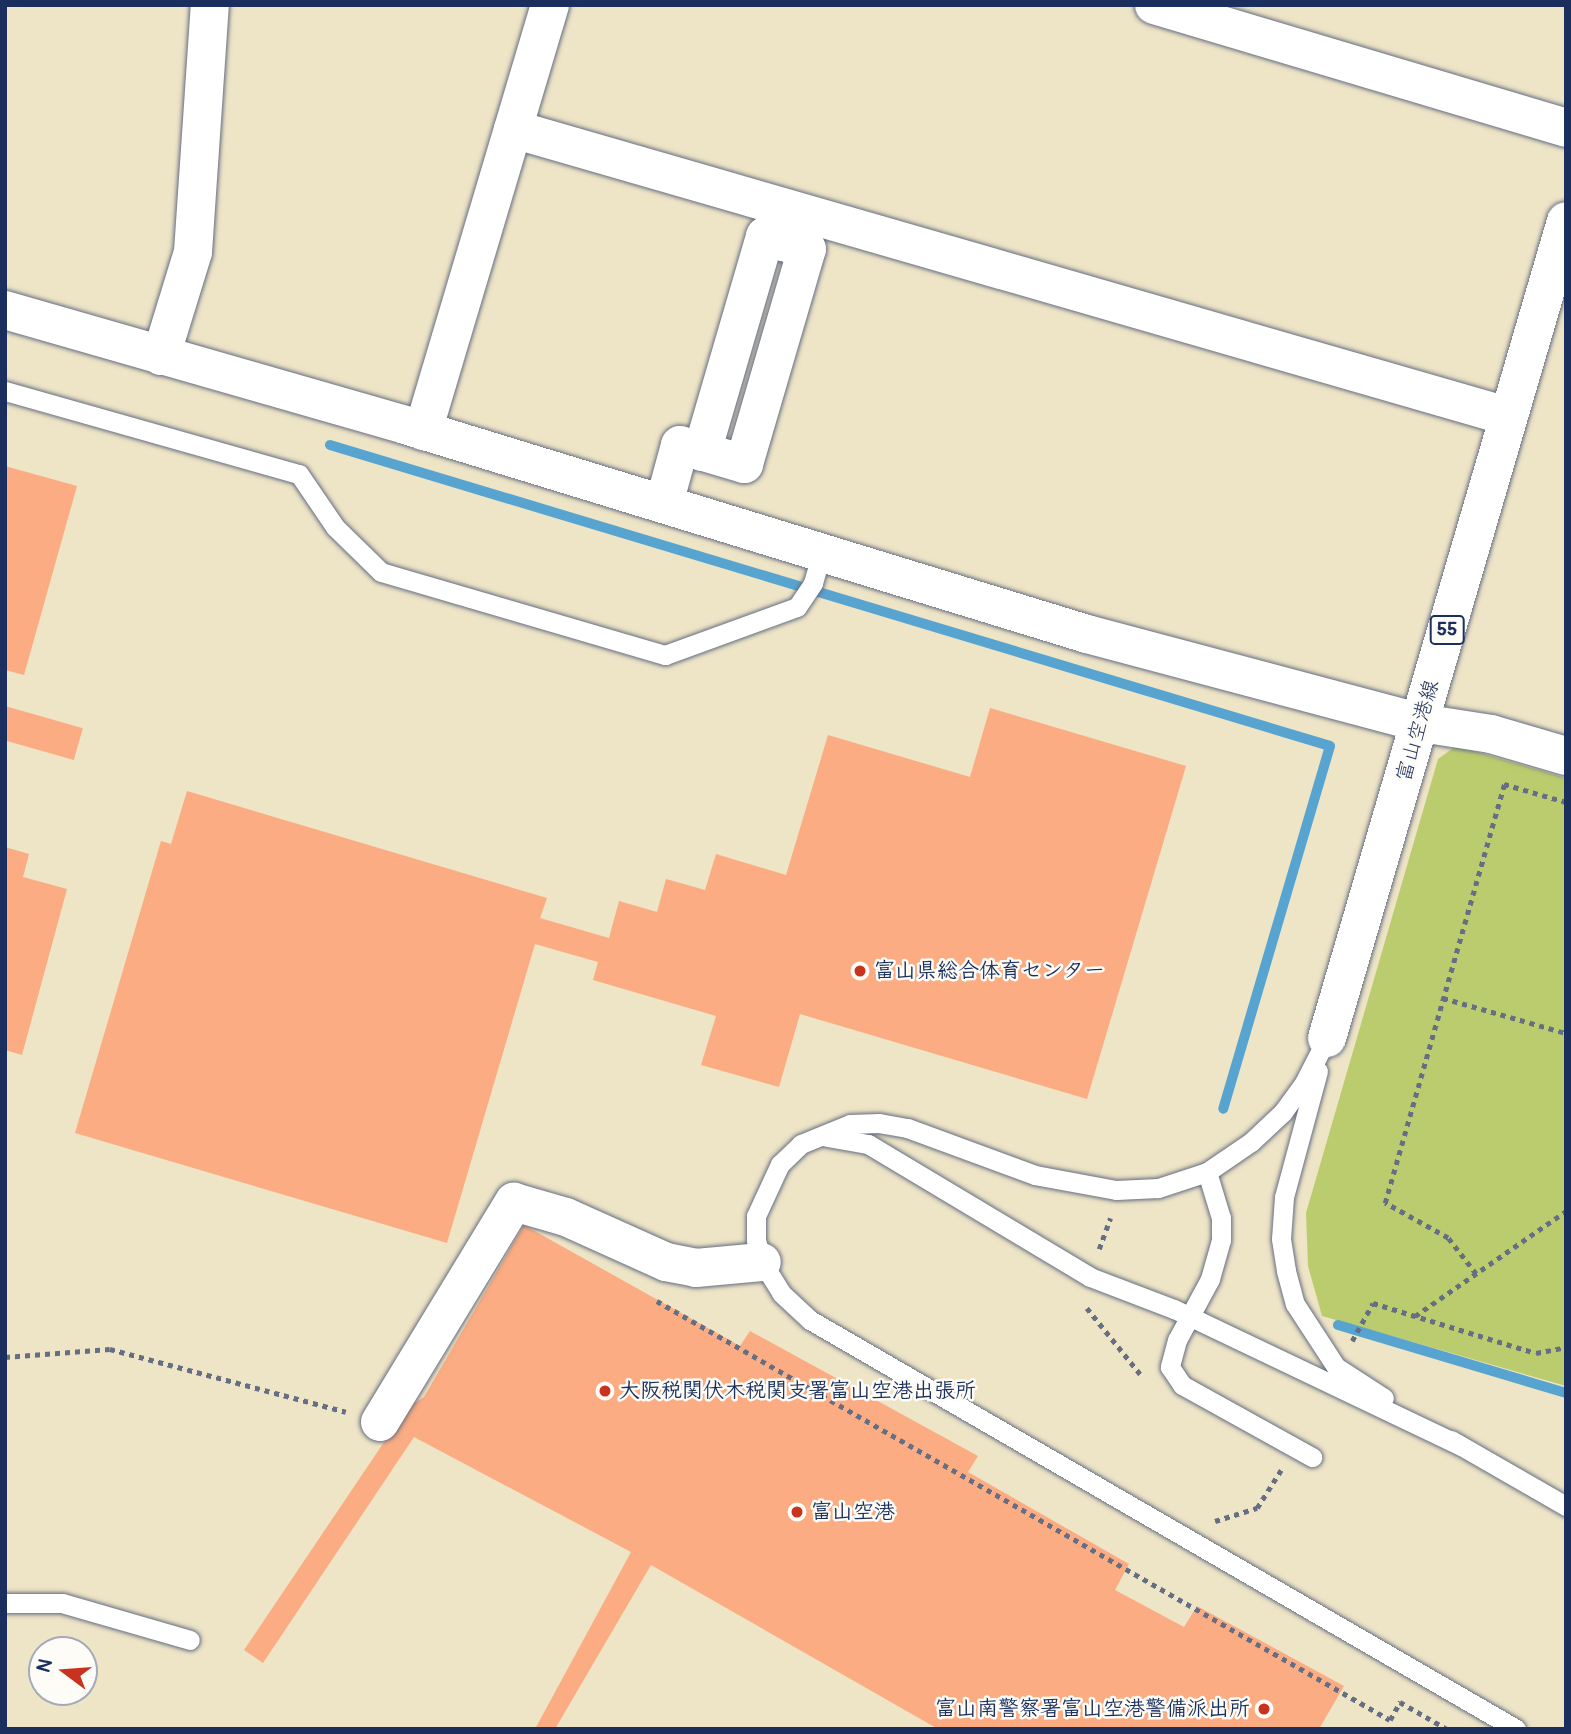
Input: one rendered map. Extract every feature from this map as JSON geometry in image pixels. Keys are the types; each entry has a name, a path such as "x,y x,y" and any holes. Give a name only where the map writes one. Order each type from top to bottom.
{"street":[{"path":"161,356 193,252 199,114 210,5"},
{"path":"423,431 550,5"},
{"path":"1154,5 1566,128"},
{"path":"513,129 788,227 1507,416"},
{"name":"富山空港線","path":"1327,1038 1566,221"},
{"path":"664,504 680,445 744,464 807,249 788,227"},
{"path":"5,310 664,504 818,568 1087,634 1421,723 1490,734 1566,756"},
{"path":"380,1422 433,1312 514,1202 566,1217 666,1262 696,1268 762,1262"}],"lane":[{"path":"5,391 299,474 335,527 381,572 665,655 797,607 818,568"},
{"path":"1327,1038 1304,1083 1283,1112 1251,1142 1207,1172 1158,1188 1116,1190 1075,1184 879,1123 850,1124 801,1144 780,1164 756,1216 762,1262 781,1293 810,1320 872,1359 1516,1729"},
{"path":"1327,1038 1284,1197 1281,1239 1296,1304 1336,1367 1461,1446 1566,1506"},
{"path":"801,1144 843,1136 868,1144 1090,1277 1190,1317 1461,1446"},
{"path":"1207,1172 1221,1218 1221,1240 1210,1279 1190,1317 1170,1367 1182,1385 1312,1457"},
{"path":"5,1604 62,1604 190,1640"}],"path":[{"path":"1476,1274 1448,1238 1385,1203 1504,783 1566,802"},
{"path":"1443,998 1566,1033"},
{"path":"1096,1259 1112,1210"},
{"path":"1414,1316 1566,1212"},
{"path":"648,1297 1390,1720 1400,1702 1447,1729"},
{"path":"1349,1346 1373,1303 1536,1353 1566,1347"},
{"path":"5,1357 110,1349 380,1422"},
{"path":"1204,1524 1257,1508 1286,1464"}],"green space":[{"path":"1456,746 1566,778 1566,1386 1322,1316 1308,1266 1306,1213 1438,759"}],"building":[{"path":"5,466 77,486 24,675 5,670"},
{"path":"5,706 83,728 74,760 5,740"},
{"name":"富山県総合体育センター","path":"990,708 1186,766 1087,1099 800,1014 779,1087 701,1065 716,1016 593,980 598,962 535,944 447,1243 75,1133 161,841 171,844 187,791 547,898 540,918 609,938 619,901 657,912 666,879 705,890 716,854 786,875 828,735 970,777"},
{"path":"5,847 29,854 23,877 67,889 22,1055 5,1050"},
{"name":"富山空港","path":"524,1225 740,1346 750,1331 978,1456 968,1472 1129,1564 1115,1590 1184,1627 1197,1606 1344,1686 1319,1729 938,1729 651,1565 555,1729 535,1729 631,1552 414,1437 263,1663 244,1650 407,1408 424,1397"}],"waterway":[{"path":"330,445 1330,746 1223,1109"},
{"path":"1338,1325 1566,1393"}],"place":[{"name":"富山県総合体育センター","path":"860,971"},
{"name":"大阪税関伏木税関支署富山空港出張所","path":"605,1391"},
{"name":"富山空港","path":"797,1512"},
{"name":"富山南警察署富山空港警備派出所","path":"1264,1709"}]}
